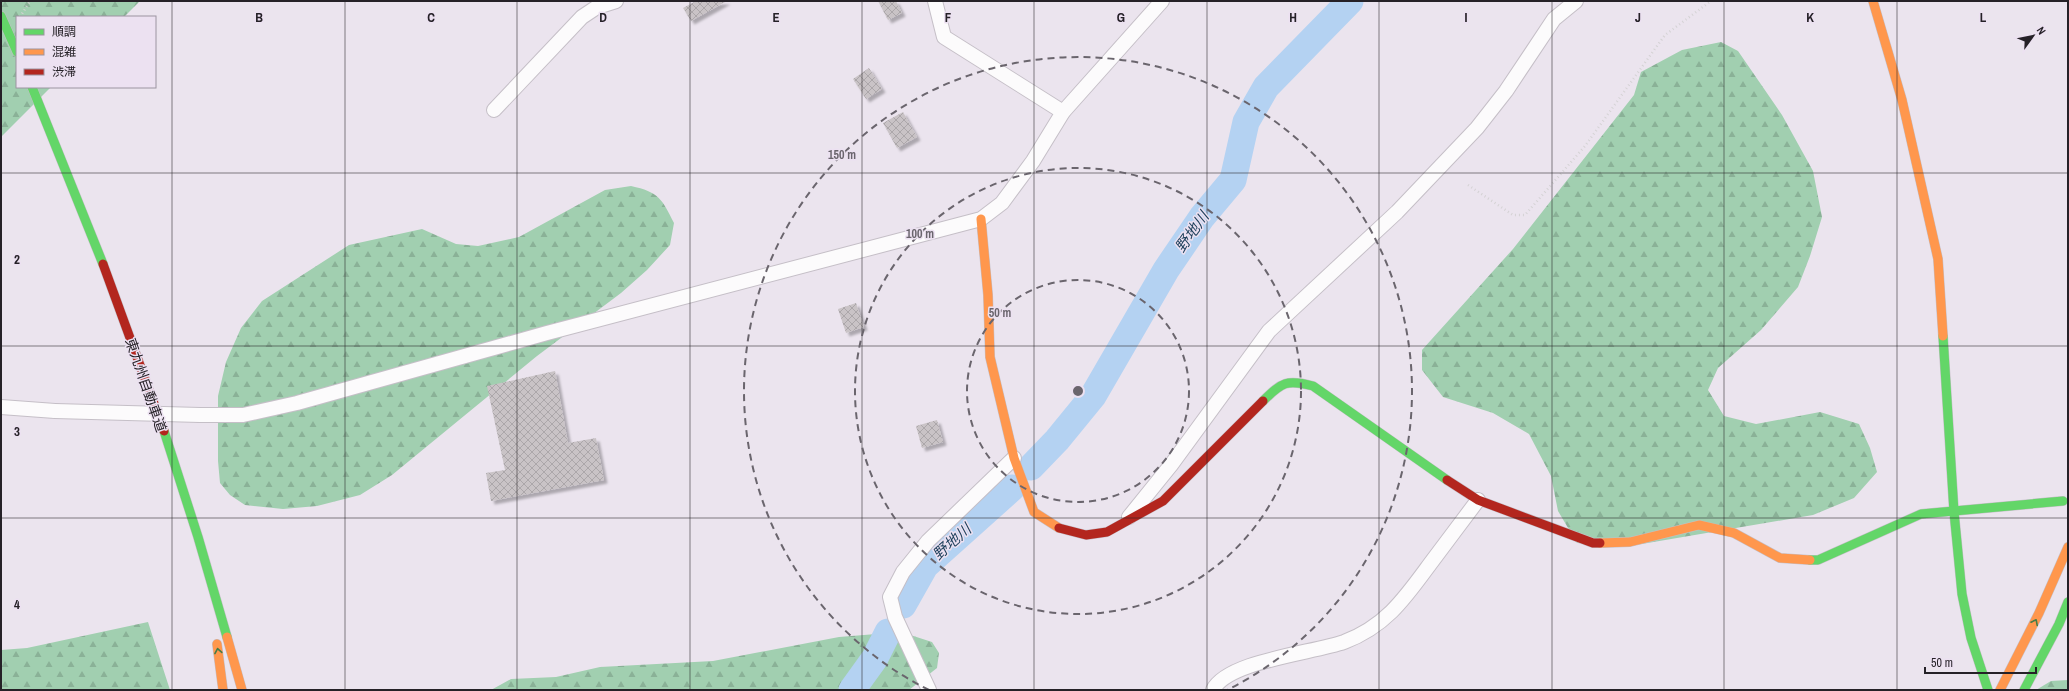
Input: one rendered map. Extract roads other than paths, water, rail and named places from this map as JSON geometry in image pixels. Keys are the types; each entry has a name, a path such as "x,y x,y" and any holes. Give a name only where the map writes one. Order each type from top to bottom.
{"main road":[{"path":"1873,1 1902,100 1938,259 1954,512 1962,594 1983,688"},
{"path":"1,16 16,50"},
{"name":"東九州自動車道","path":"32,88 66,165 112,285 199,544 243,690"},
{"path":"982,219 988,295 990,358 1014,458 1034,512 1062,530 1086,535 1107,532 1163,501 1277,387 1295,381 1313,386 1445,479 1478,500 1593,543 1630,542 1699,525 1734,533 1780,558 1818,560 1921,514 2063,501"},
{"path":"161,428 180,512"},
{"path":"2000,690 2040,613 2068,547"},
{"path":"204,592 215,632 223,690"},
{"path":"2024,690 2059,624 2068,602"}],"street":[{"path":"494,110 582,17 597,7 616,1"},
{"path":"935,1 944,37 1063,112"},
{"path":"1,407 55,411 243,415 297,403 547,333 982,219 1002,203 1034,161 1063,112 1162,1"},
{"path":"1127,520 1171,465 1269,331 1397,212 1477,128 1506,91 1554,19 1576,1"},
{"path":"929,690 895,617 890,596 903,572 928,541 1014,458"},
{"path":"1213,690 1216,684 1237,669 1344,642 1373,628 1399,606 1478,500"}],"waterway":[{"name":"野地川","path":"1031,467 1057,440 1093,396 1166,270 1202,217 1233,180 1246,122 1266,87 1350,1"},
{"name":"野地川","path":"903,605 925,566 1012,488"},
{"name":"野地川","path":"852,690 875,658 888,632"}]}
